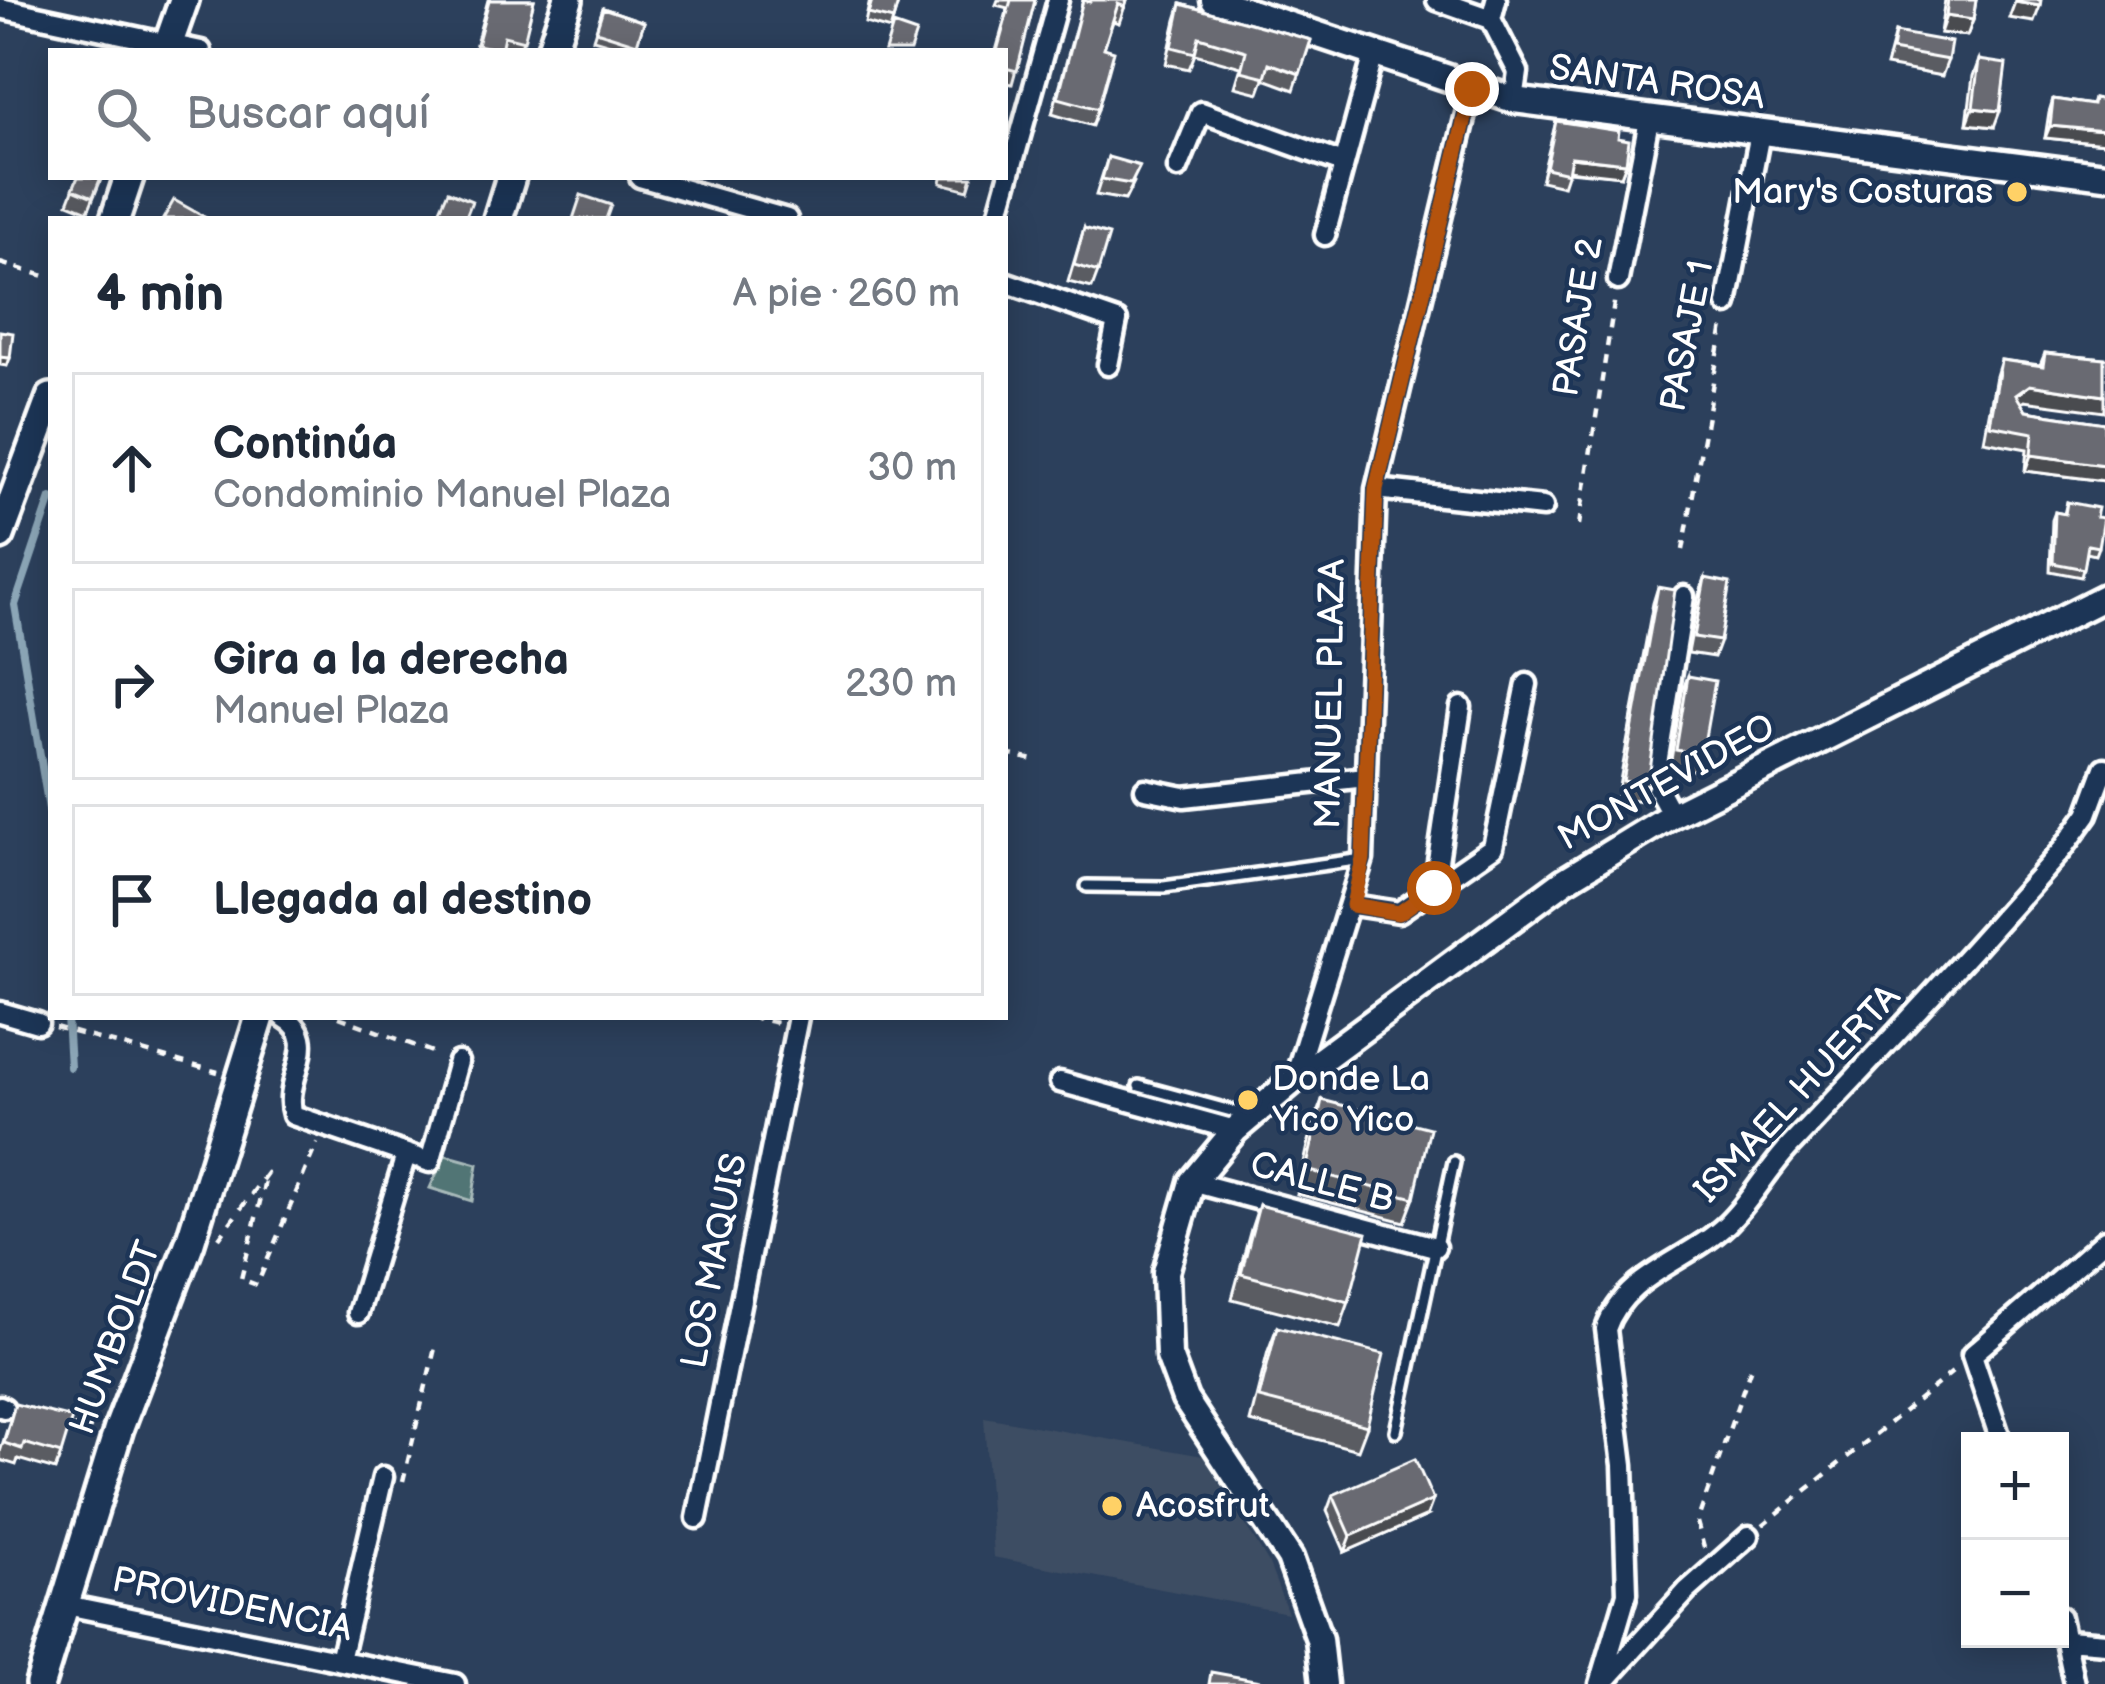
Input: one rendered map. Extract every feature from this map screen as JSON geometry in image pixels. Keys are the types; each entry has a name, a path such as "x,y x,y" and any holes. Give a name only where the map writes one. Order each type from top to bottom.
{"main road":[{"path":"167,48 184,0"},
{"path":"552,48 568,0"},
{"path":"116,216 127,180"},
{"path":"499,216 510,180"},
{"path":"0,536 5,507 48,405"},
{"name":"HUMBOLDT","path":"40,1684 119,1428 190,1242 259,1020"}],"street":[{"path":"1008,180 1058,0"},
{"name":"SANTA ROSA","path":"1214,0 1373,57 1514,100 2105,176"},
{"path":"1437,0 1494,9 1518,72 1514,100"},
{"path":"0,8 167,48"},
{"path":"1325,235 1373,57"},
{"name":"MANUEL PLAZA","path":"1294,1080 1353,905 1363,859 1376,489 1472,89"},
{"path":"1178,168 1201,112 1343,163"},
{"name":"PASAJE 2","path":"1618,280 1649,120"},
{"name":"PASAJE 1","path":"1727,304 1760,134"},
{"path":"650,180 776,216"},
{"path":"998,216 1008,180"},
{"path":"1008,283 1117,321 1108,365"},
{"path":"1376,489 1543,507"},
{"path":"1672,815 1654,782 1684,596"},
{"name":"MONTEVIDEO","path":"1294,1080 1564,881 1672,815 2105,597"},
{"path":"1353,905 1399,913 1497,840 1527,684"},
{"path":"1434,888 1461,707"},
{"name":"ISMAEL HUERTA","path":"1601,1684 1627,1593 1623,1465 1606,1329 1613,1309 1628,1290 1729,1222 1790,1146 1847,1092 2062,850 2088,814 2105,768"},
{"path":"1145,789 1184,797 1366,777"},
{"path":"0,1012 38,1023"},
{"path":"289,1020 299,1026 305,1040 288,1100 293,1115 322,1129 430,1162 458,1062"},
{"name":"LOS MAQUIS","path":"697,1519 796,1022"},
{"path":"1294,1080 1243,1123 1192,1182 1166,1272 1169,1356 1185,1399 1290,1558 1318,1639 1324,1684"},
{"path":"1060,1082 1243,1123"},
{"path":"358,1313 406,1155"},
{"name":"CALLE B","path":"1192,1182 1435,1247"},
{"path":"1998,1432 1972,1355 2105,1240"},
{"path":"340,1660 383,1478"},
{"path":"1601,1684 1749,1536"},
{"name":"PROVIDENCIA","path":"66,1604 455,1684"},
{"path":"2069,1640 2105,1643"},
{"path":"2068,1648 2074,1684"}],"lane":[{"path":"1088,886 1164,887 1363,859"},
{"path":"1139,1086 1243,1123"},
{"path":"1396,1431 1454,1162"}],"path":[{"path":"0,263 48,277"},
{"name":"PASAJE 2","path":"1579,525 1618,280"},
{"name":"PASAJE 1","path":"1683,550 1727,304"},
{"path":"1008,755 1034,760"},
{"path":"347,1020 458,1062"},
{"path":"38,1023 220,1073"},
{"path":"190,1242 212,1249 267,1174 241,1279 256,1286 322,1129"},
{"path":"383,1478 406,1482 436,1344"},
{"path":"1749,1536 1972,1355"},
{"path":"1710,1571 1697,1522 1753,1361"},
{"path":"67,1427 119,1428"}],"shaded area":[{"name":"Acosfrut","path":"984,1417 1203,1456 1268,1562 1288,1613 993,1557"}],"green space":[{"path":"445,1155 478,1164 472,1201 430,1188"}],"building":[{"path":"489,0 534,0 524,41 504,36 501,48 477,45"},
{"path":"872,0 899,0 893,20 868,14"},
{"path":"1011,0 1035,0 1017,71 1008,69 1008,48 998,48"},
{"path":"1083,0 1127,0 1125,7 1118,4 1104,48 1114,51 1098,109 1058,98"},
{"path":"1948,0 1976,0 1973,20 1946,16"},
{"path":"2015,0 2041,0 2040,6"},
{"path":"1181,4 1311,40 1300,74 1269,63 1265,77 1241,71 1246,51 1199,37 1195,53 1172,47"},
{"path":"603,8 644,22 637,44 596,31"},
{"path":"893,25 916,33 911,48 886,48"},
{"path":"1895,32 1951,42 1948,60 1892,50"},
{"path":"1979,60 2006,64 2000,111 1973,108"},
{"path":"2053,99 2093,105 2094,99 2105,101 2105,131 2050,126"},
{"path":"1556,121 1619,131 1618,138 1629,140 1626,163 1571,157 1568,173 1546,168"},
{"path":"1108,157 1140,166 1131,184 1102,179"},
{"path":"77,180 100,180 93,197 73,189"},
{"path":"448,191 472,201 466,216 438,214"},
{"path":"581,195 611,205 607,216 574,216"},
{"path":"174,200 203,216 165,216"},
{"path":"1084,228 1109,235 1098,272 1074,265"},
{"path":"0,331 13,333 10,358 0,357"},
{"path":"2045,353 2105,359 2105,396 2030,385 2016,395 2026,411 2105,423 2105,465 2031,455 2033,433 1990,425 2001,360 2043,366"},
{"path":"2067,502 2098,508 2096,517 2103,518 2098,547 2088,545 2084,569 2053,563 2055,512 2065,514"},
{"path":"1705,578 1730,583 1720,641 1694,637"},
{"path":"1658,587 1675,590 1648,785 1623,781"},
{"path":"1688,676 1715,681 1702,755 1676,750"},
{"path":"1322,1100 1430,1128 1414,1198 1306,1170"},
{"path":"1259,1205 1367,1233 1349,1302 1241,1274"},
{"path":"1277,1327 1384,1354 1367,1426 1259,1398"},
{"path":"15,1404 72,1418 61,1454 24,1443 22,1449 4,1443"},
{"path":"1415,1459 1433,1500 1351,1536 1333,1495"},
{"path":"1211,1672 1266,1682 1209,1684"}],"waterway":[{"path":"48,507 15,605 48,803"},
{"path":"67,1020 70,1067"}],"place":[{"name":"Mary's Costuras","path":"2017,192"},
{"name":"Donde La Yico Yico","path":"1248,1100"},
{"name":"Acosfrut","path":"1112,1506"}],"route":[{"path":"1434,888 1399,913 1353,905 1363,859 1376,489 1472,89"}]}
